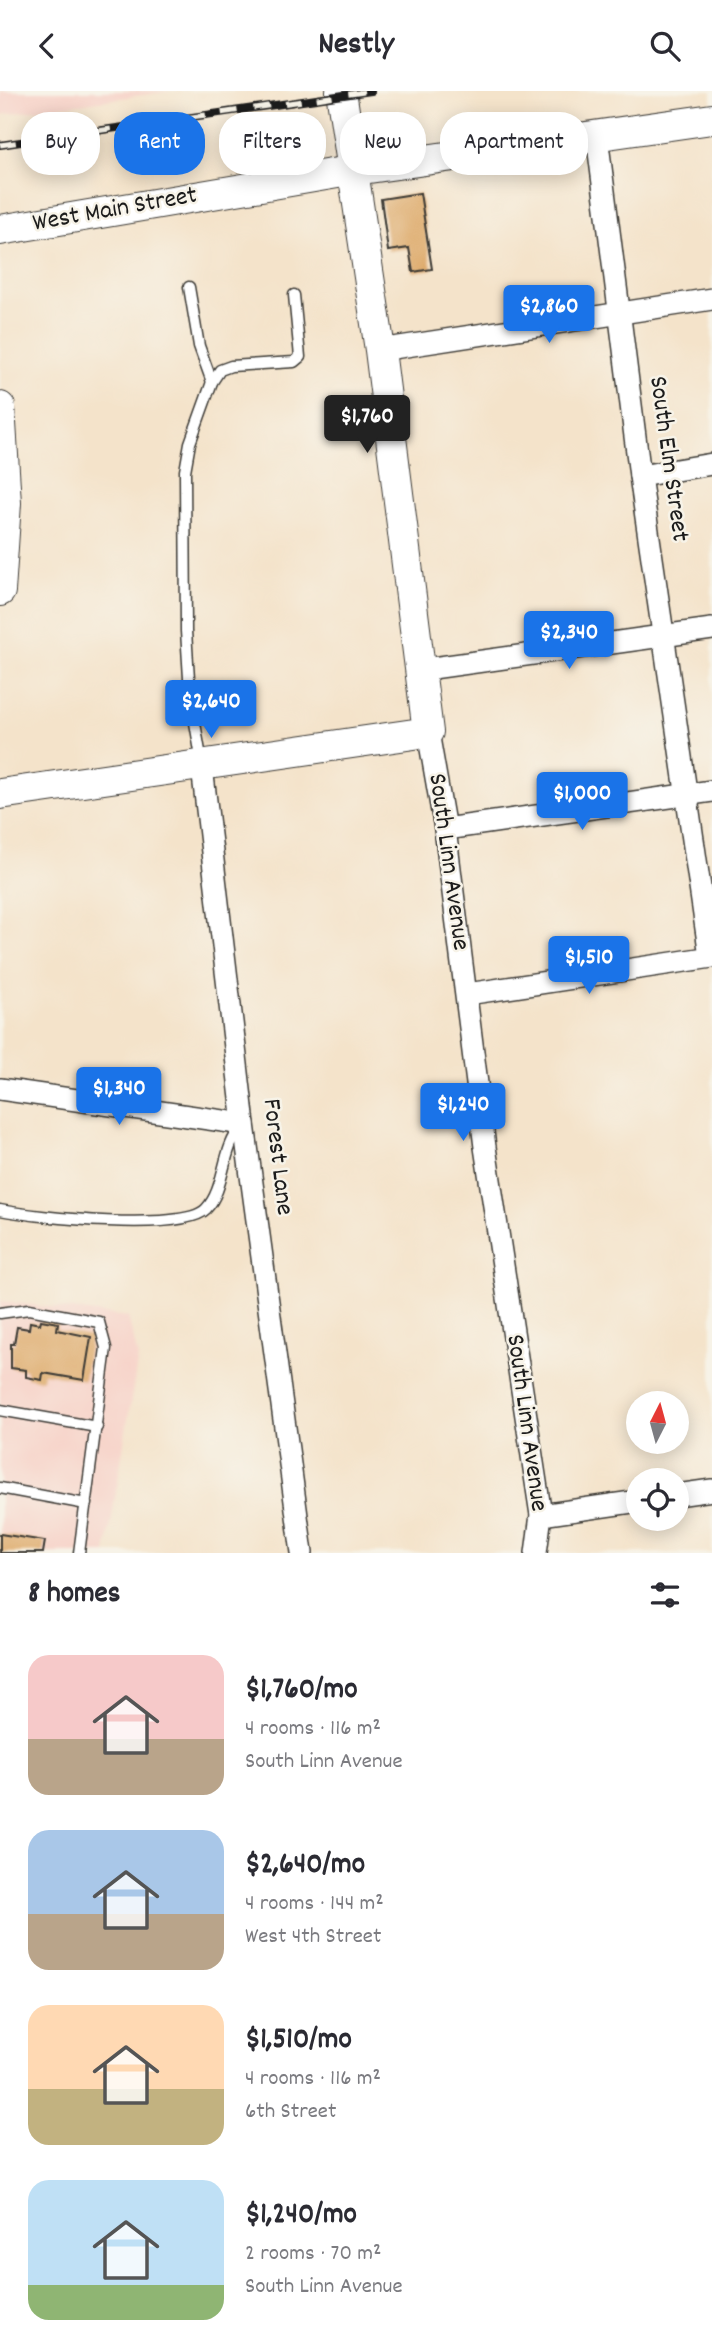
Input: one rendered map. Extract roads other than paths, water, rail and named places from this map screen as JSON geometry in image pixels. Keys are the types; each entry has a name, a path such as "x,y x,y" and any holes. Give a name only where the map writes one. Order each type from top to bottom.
{"street":[{"name":"South Linn Avenue","path":"341,91 345,112"},
{"name":"West Main Street","path":"426,160 712,119"},
{"name":"South Elm Street","path":"597,135 622,312 640,476 666,637 711,956"},
{"name":"West Main Street","path":"0,230 340,173"},
{"name":"South Linn Avenue","path":"356,175 380,350 418,670 445,829 485,1147 541,1515 536,1553"},
{"path":"380,350 712,299"},
{"path":"0,407 6,503 0,591"},
{"path":"640,476 712,464"},
{"path":"418,670 712,629"},
{"path":"0,794 202,767 428,732"},
{"name":"Forest Lane","path":"202,767 244,1124 302,1553"},
{"path":"445,829 712,792"},
{"path":"467,994 711,956"},
{"path":"0,1089 244,1124"},
{"path":"689,1493 712,1490"},
{"path":"541,1515 626,1503"}],"lane":[{"path":"189,287 199,346 212,383"},
{"path":"202,767 190,694 186,631 186,471 190,443 212,383 220,370 231,366 294,362 300,357 294,295"},
{"path":"0,1210 41,1218 164,1223 192,1218 207,1208 231,1138 244,1124"},
{"path":"0,1313 29,1309 99,1322 106,1348 79,1553"},
{"path":"0,1410 97,1427"},
{"path":"0,1488 86,1504"}],"railway":[{"path":"0,145 371,91"}]}
